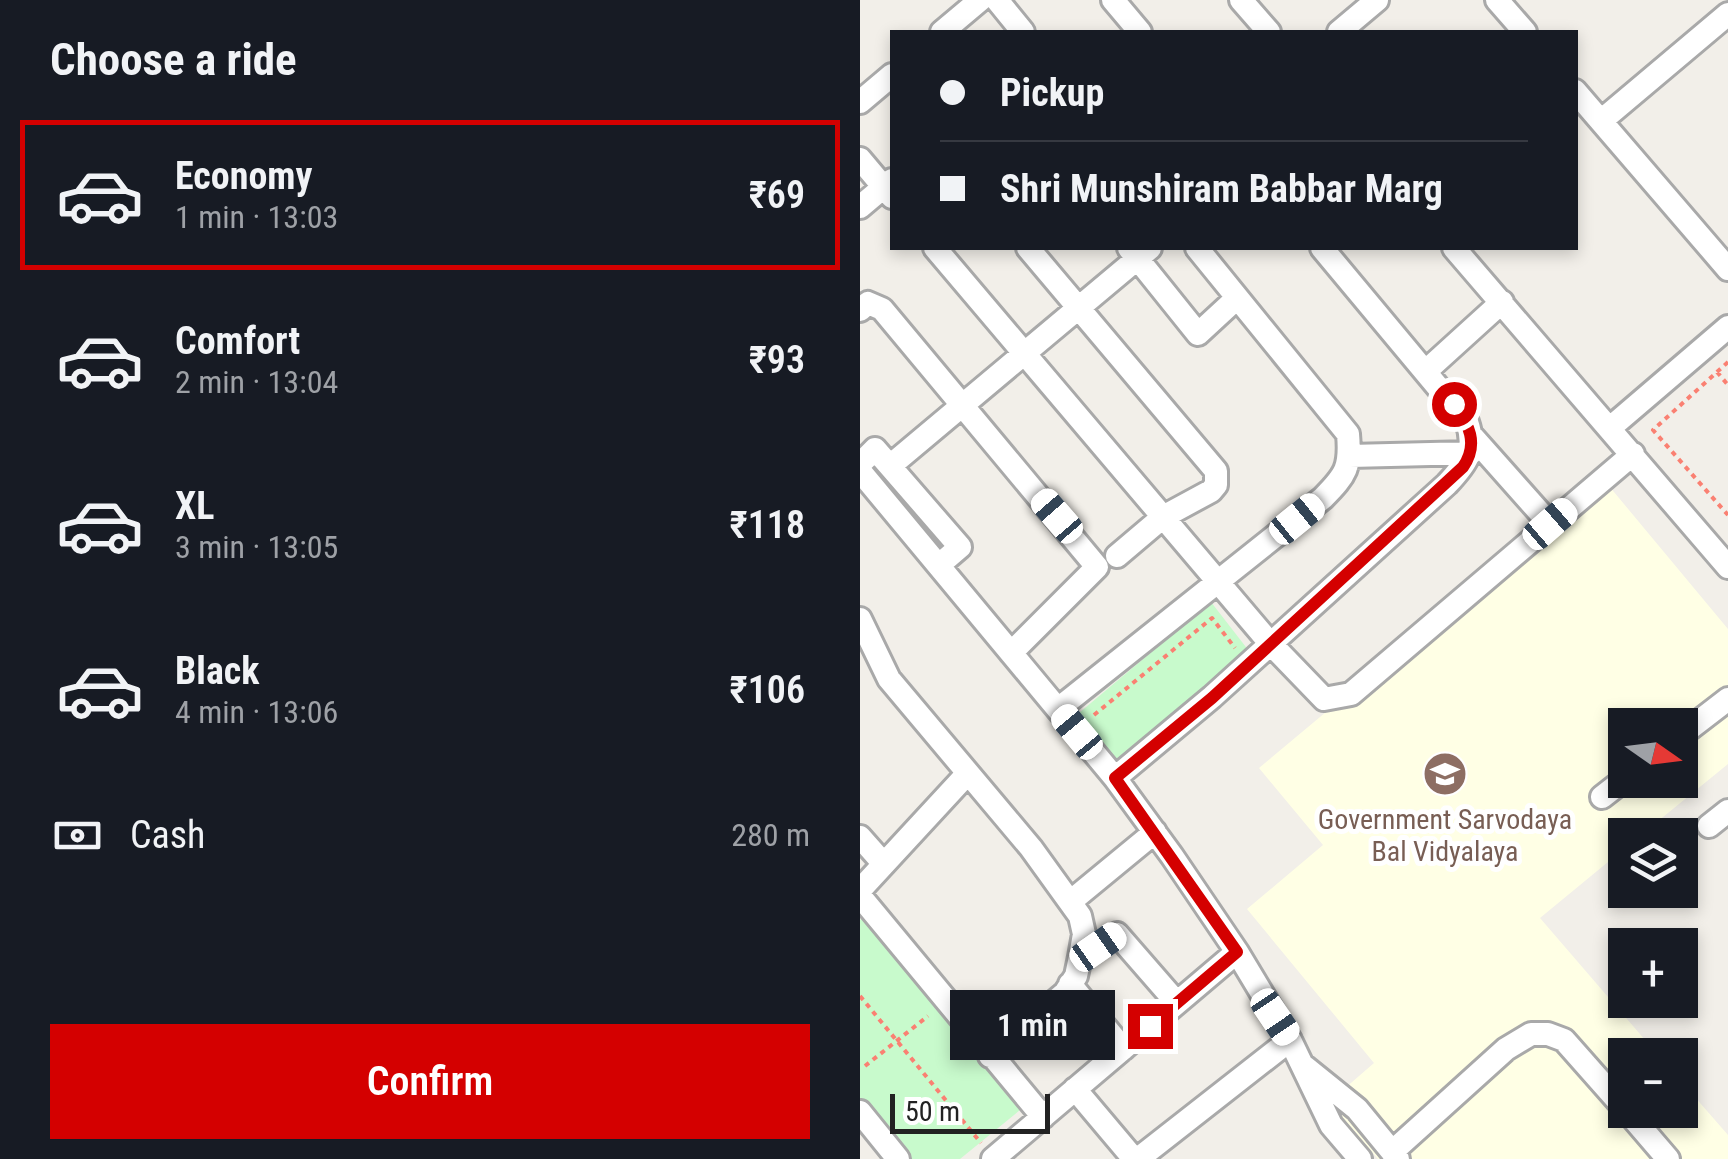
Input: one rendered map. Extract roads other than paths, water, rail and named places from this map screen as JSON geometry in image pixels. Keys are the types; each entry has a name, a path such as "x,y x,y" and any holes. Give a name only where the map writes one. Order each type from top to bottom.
{"street":[{"path":"944,30 980,0"},
{"path":"997,0 1021,30"},
{"path":"1113,0 1138,30"},
{"path":"1240,0 1267,30"},
{"path":"1341,30 1378,0"},
{"path":"1497,0 1523,30"},
{"path":"1601,121 1728,14"},
{"path":"1699,53 1728,30"},
{"path":"860,102 890,77"},
{"path":"1578,94 1728,269"},
{"path":"860,159 889,188 860,206"},
{"path":"937,250 1219,583 1324,699 1351,694 1633,454"},
{"path":"1030,250 1216,471 1216,485 1211,491 1163,517 1116,556"},
{"path":"1058,709 1324,498 1344,476 1350,456 1348,434 1198,250"},
{"path":"1115,778 1463,467 1471,444 1467,422 1324,250"},
{"path":"1456,250 1728,566"},
{"path":"1238,298 1198,334 1139,251 962,406 869,456 960,546 938,565 1115,778 1154,832 1237,952 1290,1040 1331,1124 1360,1159"},
{"path":"1426,371 1502,302"},
{"path":"860,310 868,303 882,309 1097,566 1011,652"},
{"path":"1610,428 1728,327"},
{"path":"1350,456 1471,444"},
{"path":"1471,444 1550,524"},
{"path":"860,619 867,654 1031,848 1080,916 1084,934 1080,960 1065,993 990,1056"},
{"path":"1698,722 1728,698"},
{"path":"968,774 883,863 860,893 1043,1116"},
{"path":"1602,797 1608,792"},
{"path":"1710,826 1728,811"},
{"path":"1070,902 1154,832"},
{"path":"860,837 883,863"},
{"path":"1080,960 1116,934 1177,1002"},
{"path":"993,1159 1237,952"},
{"path":"1070,984 1123,1049"},
{"path":"1300,1063 1342,1095 1395,1155 1506,1049 1530,1034 1548,1034 1564,1040 1608,1089"},
{"path":"1076,1089 1136,1159 1290,1040"},
{"path":"860,1112 898,1159"},
{"path":"1642,1128 1668,1159"}],"place":[{"name":"Government Sarvodaya Bal Vidyalaya","path":"1445,774"}]}
